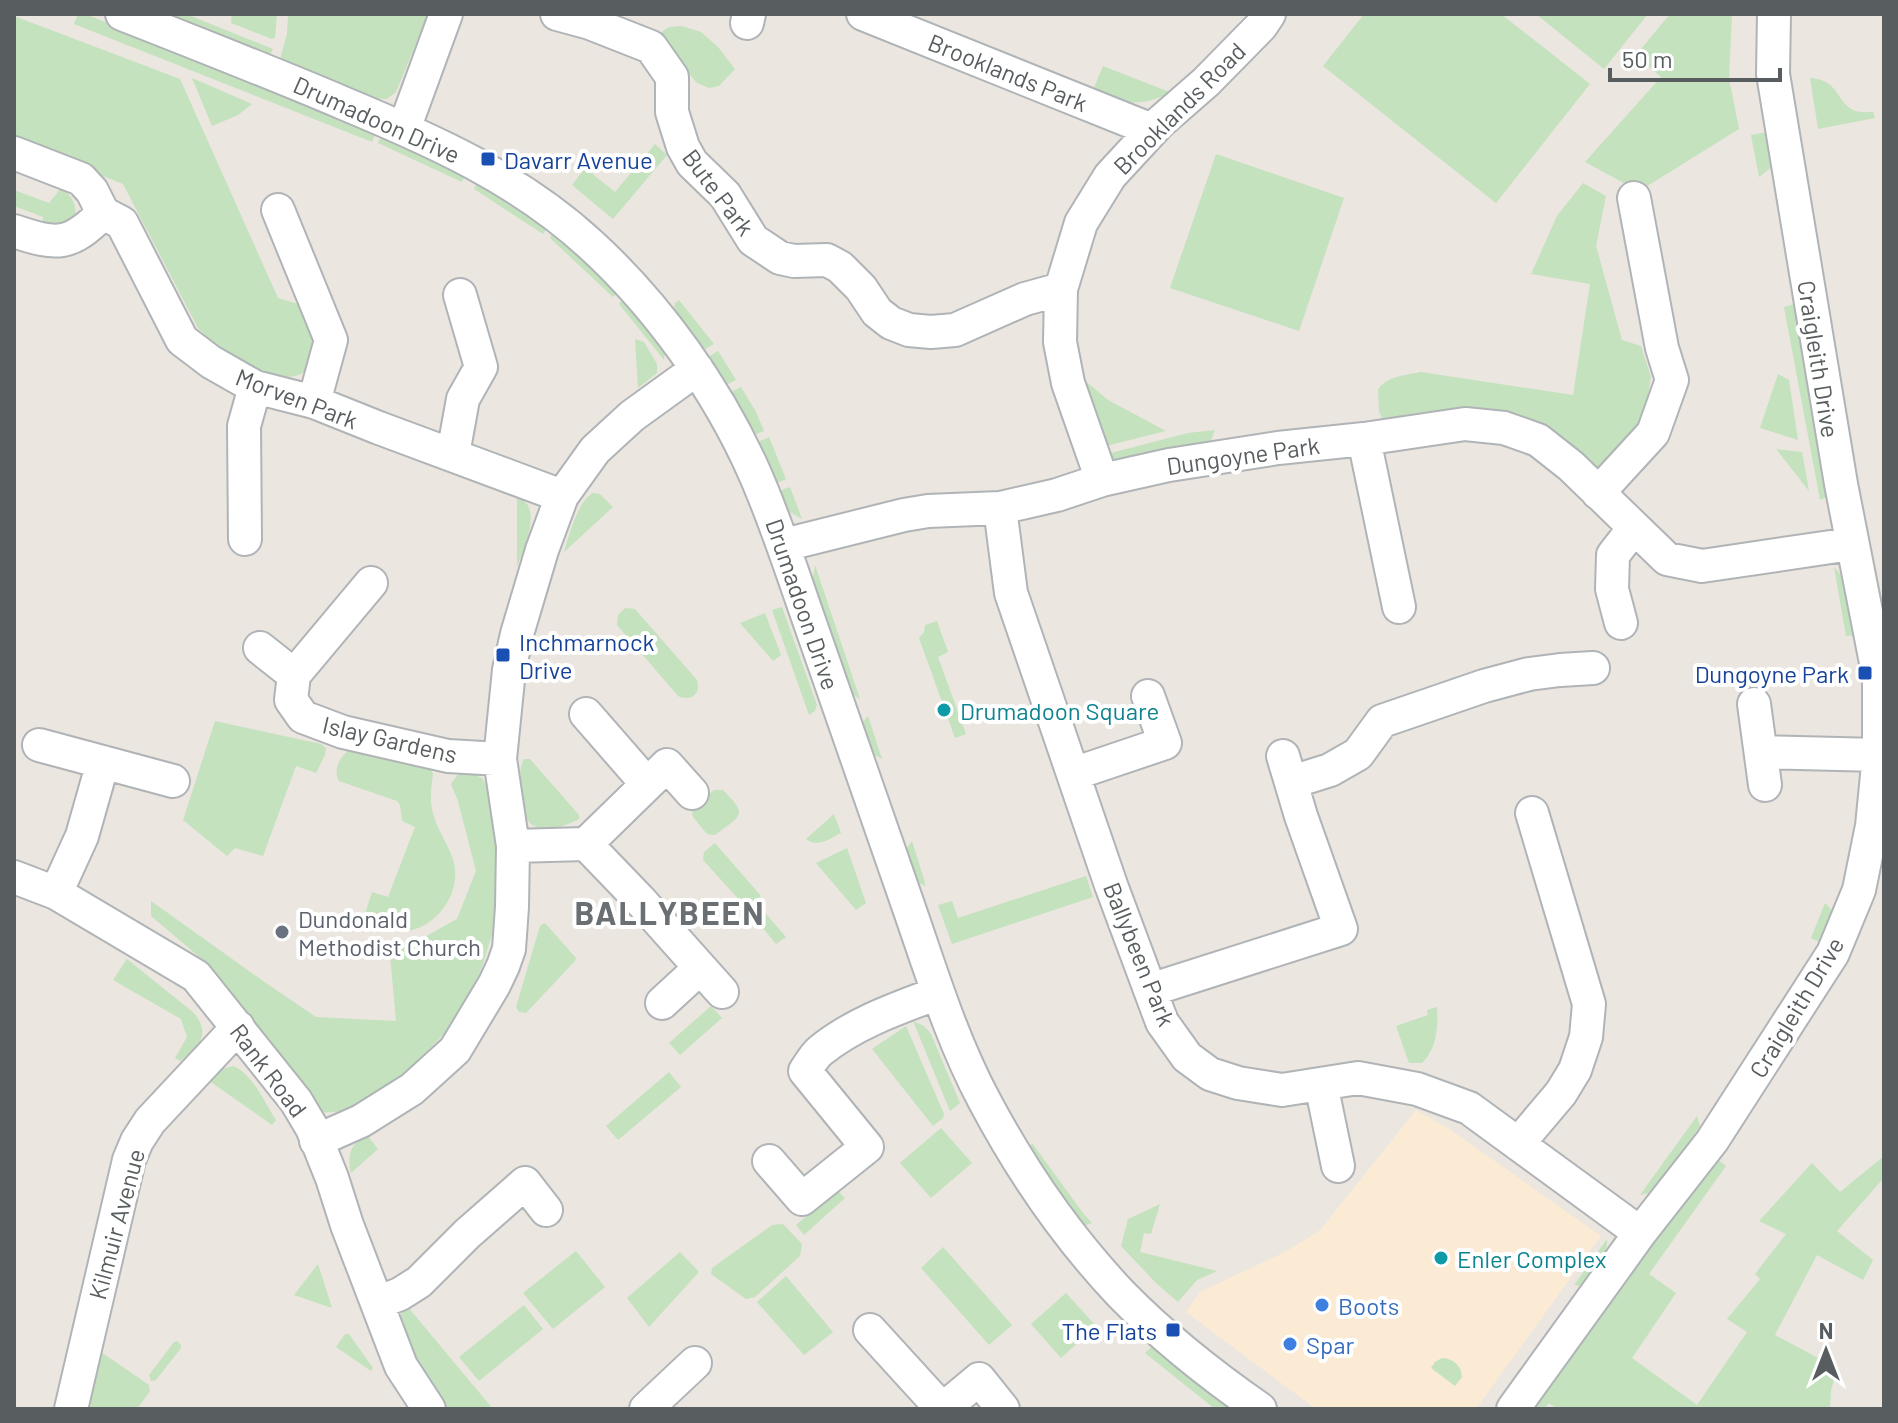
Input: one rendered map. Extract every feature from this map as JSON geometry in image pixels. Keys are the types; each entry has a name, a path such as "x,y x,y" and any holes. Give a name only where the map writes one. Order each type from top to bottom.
{"street":[{"name":"Drumadoon Drive","path":"122,14 456,152 528,196 566,224 610,263 654,312 697,369 742,446 784,545 938,993 984,1101 1043,1197 1082,1250 1123,1296 1218,1380 1260,1409"},
{"path":"404,129 446,14"},
{"name":"Bute Park","path":"557,14 590,23 651,47 672,77 672,112 683,147 692,163 725,195 753,240 780,258 794,261 827,260 840,267 861,288 877,312 891,323 909,330 955,330 1025,299 1061,289"},
{"name":"Brooklands Park","path":"863,14 1152,130"},
{"name":"Brooklands Road","path":"1102,480 1068,383 1060,342 1061,289 1081,223 1110,176 1152,130 1206,82 1261,26 1269,14"},
{"name":"Craigleith Drive","path":"1513,1409 1640,1233 1712,1141 1833,953 1859,890 1872,826 1879,755 1879,678 1851,544 1773,74 1774,14"},
{"name":"Morven Park","path":"14,153 81,179 92,191 103,213 122,223 182,340 211,362 255,387 314,402 562,496"},
{"path":"1598,493 1653,433 1672,380 1662,348 1634,198"},
{"path":"278,210 331,340 314,402"},
{"path":"14,231 40,240 70,240 103,213"},
{"path":"453,454 463,399 481,367 460,295"},
{"path":"316,1141 361,1121 412,1089 455,1050 494,985 509,949 513,846 500,759 509,670 542,550 562,496 595,450 632,416 697,369"},
{"path":"245,539 244,426 255,387"},
{"name":"Dungoyne Park","path":"784,545 904,515 1000,508 1169,465 1465,424 1504,428 1538,440 1571,466 1667,559 1702,566 1851,544"},
{"path":"1364,439 1399,607"},
{"name":"Ballybeen Park","path":"1000,508 1011,593 1111,885 1162,1022 1187,1057 1210,1074 1238,1083 1282,1090 1358,1078 1417,1089 1469,1108 1640,1233"},
{"path":"1621,623 1612,589 1613,555 1634,528"},
{"path":"260,648 294,675 371,583"},
{"path":"1150,990 1341,929 1301,816 1288,769 1330,770 1358,754 1382,721 1484,686 1529,674 1561,682 1593,668"},
{"name":"Islay Gardens","path":"294,675 291,700 303,717 343,732 448,756 500,759"},
{"path":"1073,774 1165,743 1148,696"},
{"path":"1754,704 1765,785"},
{"path":"586,714 647,784"},
{"path":"39,745 173,781"},
{"path":"1761,752 1879,755"},
{"path":"56,893 82,836 103,762"},
{"path":"513,846 586,844 667,765 692,793"},
{"path":"1518,1144 1561,1093 1575,1070 1586,1037 1589,1004 1532,813"},
{"path":"586,844 722,992"},
{"name":"Rank Road","path":"14,877 56,893 196,976 296,1101 312,1128 332,1178 401,1366 429,1409"},
{"path":"662,1003 700,968"},
{"path":"769,1161 802,1199 867,1147 805,1071 818,1052 857,1027 938,993"},
{"name":"Kilmuir Avenue","path":"71,1409 129,1160 137,1141 150,1121 238,1027"},
{"path":"1321,1084 1338,1166"},
{"path":"377,1303 419,1282 525,1183 546,1210"},
{"path":"870,1330 942,1409 979,1379 1003,1409"},
{"path":"646,1409 695,1363"}],"shaded area":[{"path":"1416,1110 1448,1128 1601,1236 1476,1409 1316,1409 1186,1312 1200,1292 1285,1252 1320,1230"}],"green space":[{"path":"78,14 85,14 377,130 372,142 74,24"},
{"path":"154,14 186,14 273,49 268,58"},
{"path":"232,14 277,14 275,38 231,23"},
{"path":"288,14 428,14 396,92 387,99 357,98 279,63 287,34"},
{"path":"1364,14 1501,14 1590,84 1496,203 1323,66"},
{"path":"1536,14 1648,14 1604,69"},
{"path":"1670,14 1732,14 1729,78 1739,129 1644,188 1633,188 1585,162 1661,77 1636,55"},
{"path":"14,16 180,79 278,298 308,307 315,322 318,339 306,370 298,375 274,376 250,368 222,350 198,328 123,184 14,141"},
{"path":"682,26 701,32 735,69 719,86 709,88 697,83 657,35 669,27"},
{"path":"1103,66 1172,93 1140,102 1105,95 1093,90"},
{"path":"192,78 252,104 238,115 212,126"},
{"path":"1810,78 1826,82 1847,106 1858,112 1873,112 1875,118 1818,129"},
{"path":"1768,132 1773,166 1759,177 1751,135"},
{"path":"382,135 466,173 462,182 378,143"},
{"path":"655,144 667,155 613,219 572,185 585,168 615,192"},
{"path":"1216,154 1344,198 1299,331 1170,288"},
{"path":"478,180 548,226 543,234 474,189"},
{"path":"1583,183 1606,196 1596,246 1622,340 1641,346 1651,377 1646,408 1653,411 1605,468 1590,468 1572,453 1383,420 1379,411 1378,389 1392,379 1421,372 1573,395 1590,284 1531,274 1557,216"},
{"path":"61,188 74,203 74,222 41,236 43,217 14,206 14,190 49,203"},
{"path":"554,230 620,291 613,297 550,238"},
{"path":"625,296 665,351 664,360 619,304"},
{"path":"679,300 714,344 704,350 683,323 678,323 673,317 675,303"},
{"path":"1794,304 1799,311 1832,495 1820,500 1784,307"},
{"path":"635,339 644,342 657,364 657,373 638,388"},
{"path":"718,351 736,380 726,385 708,357"},
{"path":"1071,369 1108,400 1166,431 1102,447"},
{"path":"1778,374 1789,380 1798,440 1760,428"},
{"path":"741,387 764,431 754,435 743,414 738,411 731,392"},
{"path":"1215,430 1210,443 1121,461 1107,454 1188,433"},
{"path":"769,437 786,479 776,483 758,442"},
{"path":"1776,449 1802,452 1809,491"},
{"path":"790,487 802,519 790,512 779,491"},
{"path":"593,493 600,494 613,507 564,552 579,511"},
{"path":"517,496 527,504 531,518 517,567"},
{"path":"815,565 860,699 849,692 812,582"},
{"path":"1834,567 1848,590 1856,635 1846,636"},
{"path":"782,607 817,705 809,715 772,610"},
{"path":"625,608 635,609 697,680 698,689 694,696 678,696 617,625 618,615"},
{"path":"765,613 781,655 773,661 740,623"},
{"path":"937,621 948,652 938,657 966,734 955,738 919,638 925,625"},
{"path":"868,716 882,759 869,752 861,724"},
{"path":"215,721 321,744 326,748 316,773 296,766 263,856 235,848 227,856 183,820"},
{"path":"348,751 431,770 433,774 432,811 454,863 454,886 437,916 417,928 390,931 365,921 372,892 388,897 415,827 402,821 397,801 339,781 338,765"},
{"path":"524,759 530,759 579,815 579,819 543,829 530,823 522,801 520,770"},
{"path":"462,769 482,778 490,791 500,849 501,904 483,964 460,1018 406,1072 351,1111 317,1113 203,960 151,916 151,901 316,1017 396,1021 390,954 372,949 370,939 412,944 457,919 476,871 451,784"},
{"path":"714,790 723,790 739,810 736,819 715,835 707,834 692,812"},
{"path":"834,814 841,833 819,843 806,839"},
{"path":"912,841 926,886 914,881 903,853"},
{"path":"715,843 761,896 750,905 744,905 703,860 704,852"},
{"path":"847,848 866,903 856,910 816,863"},
{"path":"1086,876 1093,897 952,944 938,905 952,901 958,918"},
{"path":"1825,903 1834,912 1822,943 1811,938"},
{"path":"760,907 786,937 776,944 757,921 756,912"},
{"path":"544,923 576,958 526,1013 519,1012 516,1007 540,926"},
{"path":"127,959 194,1013 199,1021 202,1028 200,1040 180,1061 175,1058 187,1037 181,1019 113,980"},
{"path":"711,1006 722,1018 680,1055 669,1043"},
{"path":"1437,1007 1437,1030 1431,1051 1422,1063 1409,1063 1396,1026 1428,1015 1427,1010"},
{"path":"913,1021 931,1034 960,1103 950,1111"},
{"path":"906,1026 944,1114 933,1126 872,1049"},
{"path":"233,1066 258,1089 276,1120 272,1125 208,1080 218,1070"},
{"path":"669,1072 681,1087 618,1140 606,1126"},
{"path":"1697,1116 1700,1126 1653,1192 1640,1195"},
{"path":"941,1128 972,1163 931,1198 900,1163"},
{"path":"367,1135 378,1149 351,1173 351,1151"},
{"path":"1032,1143 1092,1223 1081,1227 1028,1154"},
{"path":"1884,1156 1884,1183 1881,1181 1837,1231 1873,1260 1863,1280 1817,1255 1775,1335 1837,1368 1830,1409 1558,1409 1549,1403 1544,1409 1532,1409 1714,1157 1726,1166 1649,1274 1676,1293 1632,1358 1697,1405 1747,1332 1727,1319 1760,1279 1755,1274 1786,1234 1759,1221 1812,1163 1840,1192"},
{"path":"837,1190 845,1198 804,1235 796,1225"},
{"path":"1160,1204 1151,1234 1144,1233 1140,1252 1217,1271 1197,1280 1178,1302 1121,1246 1128,1219"},
{"path":"783,1224 802,1244 800,1256 755,1297 746,1299 711,1274 712,1268 772,1225"},
{"path":"1607,1239 1606,1253 1597,1270 1585,1286 1574,1285"},
{"path":"943,1247 1012,1325 989,1345 921,1268"},
{"path":"576,1251 605,1287 553,1329 523,1293"},
{"path":"680,1252 699,1272 649,1327 627,1298"},
{"path":"318,1264 332,1308 294,1295"},
{"path":"786,1276 833,1332 804,1355 757,1302"},
{"path":"1066,1293 1096,1326 1061,1358 1031,1324"},
{"path":"524,1305 543,1329 479,1381 459,1357"},
{"path":"407,1306 493,1409 449,1409 410,1352 401,1327 402,1312"},
{"path":"345,1334 349,1334 373,1368 371,1371 336,1347"},
{"path":"177,1341 181,1348 156,1380 151,1381 149,1375"},
{"path":"1154,1346 1250,1409 1215,1409 1145,1353"},
{"path":"98,1350 149,1385 150,1391 137,1409 83,1409"},
{"path":"1442,1358 1453,1361 1460,1369 1462,1377 1455,1386 1431,1368"}],"place":[{"name":"Davarr Avenue","path":"488,159"},
{"name":"Inchmarnock Drive","path":"503,655"},
{"name":"Dungoyne Park","path":"1865,673"},
{"name":"Drumadoon Square","path":"944,710"},
{"name":"Dundonald Methodist Church","path":"282,932"},
{"name":"Enler Complex","path":"1441,1258"},
{"name":"Boots","path":"1322,1305"},
{"name":"The Flats","path":"1173,1330"},
{"name":"Spar","path":"1290,1344"}],"district":[{"name":"BALLYBEEN","path":"670,912"}]}
